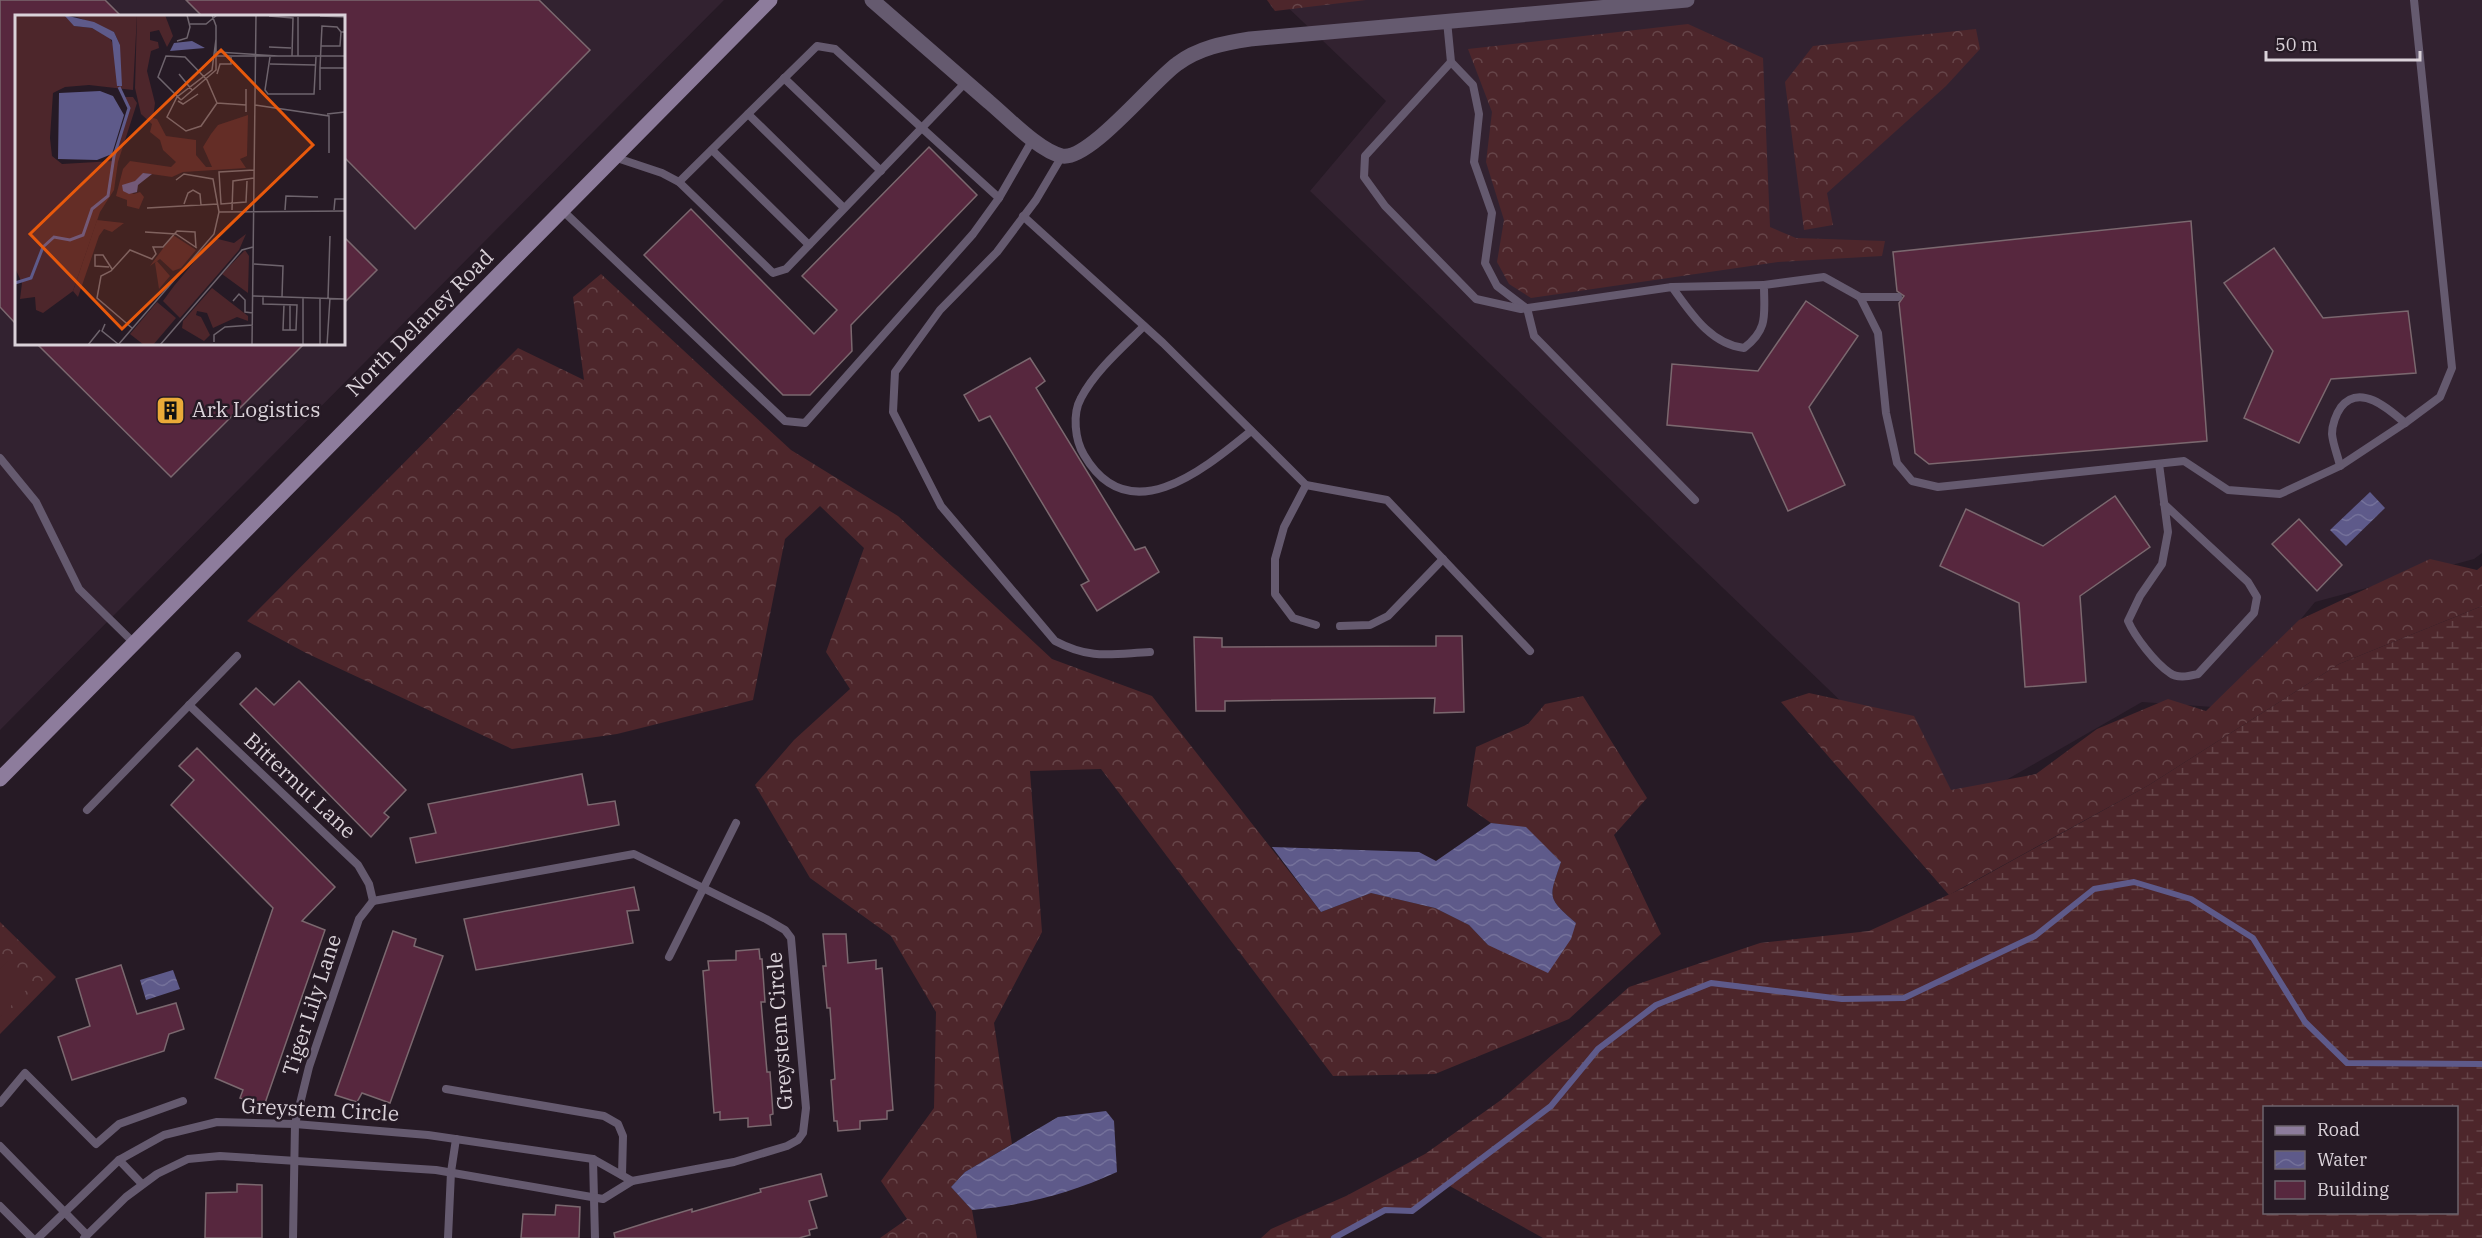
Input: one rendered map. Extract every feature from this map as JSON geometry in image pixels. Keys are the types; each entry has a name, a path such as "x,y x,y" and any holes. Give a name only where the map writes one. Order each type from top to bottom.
{"street":[{"name":"North Delaney Road","path":"0,779 770,0"},
{"path":"872,0 1033,139 1062,156 1076,154 1092,145 1153,84 1177,64 1192,55 1220,44 1687,0"}],"lane":[{"path":"1860,297 1878,333 1886,413 1897,463 1912,481 1938,487 2184,461 2228,490 2280,494 2340,466 2440,397 2452,368 2414,0"},
{"path":"1447,21 1451,62 1473,85 1479,114 1474,162 1492,213 1485,263 1497,286 1527,308 1534,336 1695,500"},
{"path":"679,182 817,46 835,49 999,198"},
{"path":"1451,62 1365,156 1364,177 1385,206 1476,299 1527,308 1672,286 1764,285 1824,277 1860,297 1898,297"},
{"path":"784,78 881,171"},
{"path":"614,157 662,172 679,182 773,273 786,269 966,82"},
{"path":"748,114 844,208"},
{"path":"562,210 785,421 805,423 973,234 999,198 1033,139"},
{"path":"712,150 809,245"},
{"path":"1062,156 997,252 940,310 895,372 893,412 940,506 1055,641 1077,652 1098,655 1150,652"},
{"path":"1023,216 1144,326 1306,485 1387,500 1530,651"},
{"path":"1672,286 1713,337 1727,346 1744,348 1756,339 1763,326 1764,285"},
{"path":"1144,326 1116,354 1080,399 1074,423 1082,452 1095,474 1131,494 1154,492 1209,465 1251,431"},
{"path":"2340,466 2332,432 2337,412 2353,397 2372,399 2405,423"},
{"path":"0,458 36,502 79,589 134,642"},
{"path":"2159,464 2164,504 2168,532 2162,564 2140,596 2128,621 2135,636 2171,674 2186,677 2198,674 2254,613 2257,597 2248,582 2164,504"},
{"path":"1306,485 1284,527 1275,559 1275,594 1293,618 1316,625"},
{"path":"1340,626 1370,625 1388,616 1443,559"},
{"path":"87,810 237,656"},
{"name":"Bitternut Lane","path":"189,705 358,865 369,884 373,901"},
{"path":"669,957 736,823"},
{"name":"Greystem Circle","path":"85,1236 142,1184 188,1159 220,1156 451,1172 603,1199 632,1181 734,1162 787,1146 798,1140 803,1132 806,1108 791,938 785,930 766,919 634,854 373,901"},
{"name":"Tiger Lily Lane","path":"293,1238 295,1124 309,1067 359,920 373,901"},
{"path":"0,1103 25,1073 96,1144 119,1124 183,1101"},
{"path":"446,1089 604,1116 618,1124 623,1136 622,1175"},
{"name":"Greystem Circle","path":"38,1238 119,1160 164,1135 216,1122 295,1124 456,1139 593,1159 632,1181"},
{"path":"448,1238 451,1172 456,1139"},
{"path":"0,1146 66,1211 85,1236"},
{"path":"593,1159 595,1238"},
{"path":"119,1160 142,1184"},
{"path":"0,1206 32,1238"}],"shaded area":[{"path":"0,0 724,0 0,730"},
{"path":"1280,0 2482,0 2482,553 2474,559 2315,602 2227,708 2142,702 1954,810 1310,191 1386,101"}],"green space":[{"path":"1267,0 1366,0 1275,11"},
{"path":"1688,24 1763,58 1770,227 1796,238 1885,241 1882,256 1778,262 1531,298 1509,284 1497,262 1504,220 1486,162 1492,112 1468,49"},
{"path":"1976,29 1980,49 1946,86 1827,193 1833,225 1804,230 1785,82 1813,46"},
{"path":"601,274 791,450 898,516 1052,659 1152,696 1321,912 1371,893 1435,908 1469,925 1488,945 1576,923 1559,908 1553,896 1554,883 1561,862 1526,828 1491,823 1467,806 1476,747 1528,724 1545,704 1583,696 1647,798 1614,835 1661,934 1569,1019 1435,1074 1333,1076 1101,769 1030,771 1042,932 994,1023 1012,1144 965,1172 951,1187 972,1210 977,1238 880,1238 907,1219 881,1181 934,1108 936,1012 891,936 810,878 755,785 794,740 850,689 826,652 864,548 820,506 785,539 753,700 617,734 512,749 306,653 247,621 518,348 584,380 573,297"},
{"path":"2430,559 2477,570 2482,566 2482,606 2339,664 2149,785 1949,895 1781,702 1809,693 1914,716 1951,790 2036,774 2097,729 2168,699 2206,711 2299,620"},
{"path":"2482,606 2482,1238 1543,1238 1448,1185 1412,1211 1385,1210 1334,1238 1261,1238 1271,1229 1346,1196 1425,1154 1501,1100 1629,987 1760,943 1869,931 1961,889 2149,785 2339,664"},
{"path":"0,922 56,977 0,1034"},
{"path":"8,961 32,984 0,1017 0,969"}],"water":[{"path":"2370,492 2385,508 2346,546 2330,530"},
{"path":"1491,823 1526,827 1561,862 1554,883 1553,896 1559,908 1576,923 1571,939 1548,973 1488,945 1469,925 1435,908 1371,893 1321,912 1272,847 1419,852 1436,861"},
{"path":"173,970 180,989 146,1000 140,980"},
{"path":"1106,1111 1114,1121 1117,1172 1082,1187 1046,1197 972,1210 951,1187 965,1172 1058,1117"}],"building":[{"path":"0,0 105,0 120,15 15,15 15,323 0,307"},
{"path":"186,0 539,0 590,50 415,229 345,158 345,15 201,15"},
{"path":"929,147 977,195 851,325 852,351 810,395 783,395 644,255 691,209 814,334 837,310 802,276"},
{"path":"2191,221 2207,441 1929,464 1915,453 1899,303 1904,296 1897,291 1893,252"},
{"path":"345,238 377,270 345,302"},
{"path":"2274,248 2323,318 2408,311 2416,373 2331,379 2299,443 2244,418 2273,351 2224,283"},
{"path":"1806,301 1858,336 1809,407 1845,485 1788,511 1752,433 1667,425 1672,364 1758,371"},
{"name":"Ark Logistics","path":"38,345 303,345 171,477"},
{"path":"1030,358 1045,381 1036,388 1135,550 1145,547 1159,572 1097,611 1081,585 1089,581 990,416 979,421 964,395"},
{"path":"2115,496 2150,547 2080,596 2086,682 2025,687 2019,603 1940,566 1966,509 2043,546"},
{"path":"2299,519 2342,565 2317,591 2272,544"},
{"path":"1436,636 1462,636 1464,712 1434,713 1435,698 1225,701 1225,711 1196,711 1194,637 1222,638 1222,647 1436,646"},
{"path":"299,681 406,790 384,813 389,817 371,837 240,704 256,688 274,705"},
{"path":"197,748 335,887 302,921 325,930 264,1106 240,1098 243,1090 215,1078 273,908 171,805 194,780 179,766"},
{"path":"582,774 588,805 615,801 619,825 416,863 410,838 436,833 428,804"},
{"path":"634,887 639,910 627,911 633,943 476,970 464,919"},
{"path":"393,931 416,939 414,946 443,956 390,1103 362,1093 357,1102 335,1095"},
{"path":"823,934 846,934 848,963 876,960 876,969 882,968 893,1110 887,1111 887,1119 860,1121 860,1129 838,1131 837,1121 834,1121 831,1080 835,1079 830,1008 827,1008 823,966 826,966"},
{"path":"759,949 760,959 762,959 765,1002 761,1002 773,1114 770,1115 771,1125 748,1127 748,1118 720,1120 720,1112 714,1113 703,971 709,970 708,961 736,960 736,951"},
{"path":"121,965 137,1014 176,1003 184,1029 169,1034 164,1051 72,1080 58,1037 90,1026 76,979"},
{"path":"821,1174 827,1196 809,1201 817,1228 809,1230 810,1235 799,1238 615,1238 614,1233 652,1221 692,1209 692,1212 761,1192 760,1189"},
{"path":"237,1184 262,1185 262,1238 205,1238 206,1193 237,1192"},
{"path":"556,1205 580,1207 579,1238 521,1238 523,1214 555,1215"}],"waterway":[{"path":"1334,1238 1385,1210 1412,1211 1551,1106 1598,1049 1656,1005 1711,983 1842,999 1904,998 2035,936 2094,889 2134,882 2191,899 2253,938 2305,1022 2347,1063 2482,1064"}],"place":[{"name":"Ark Logistics","path":"171,410"}]}
